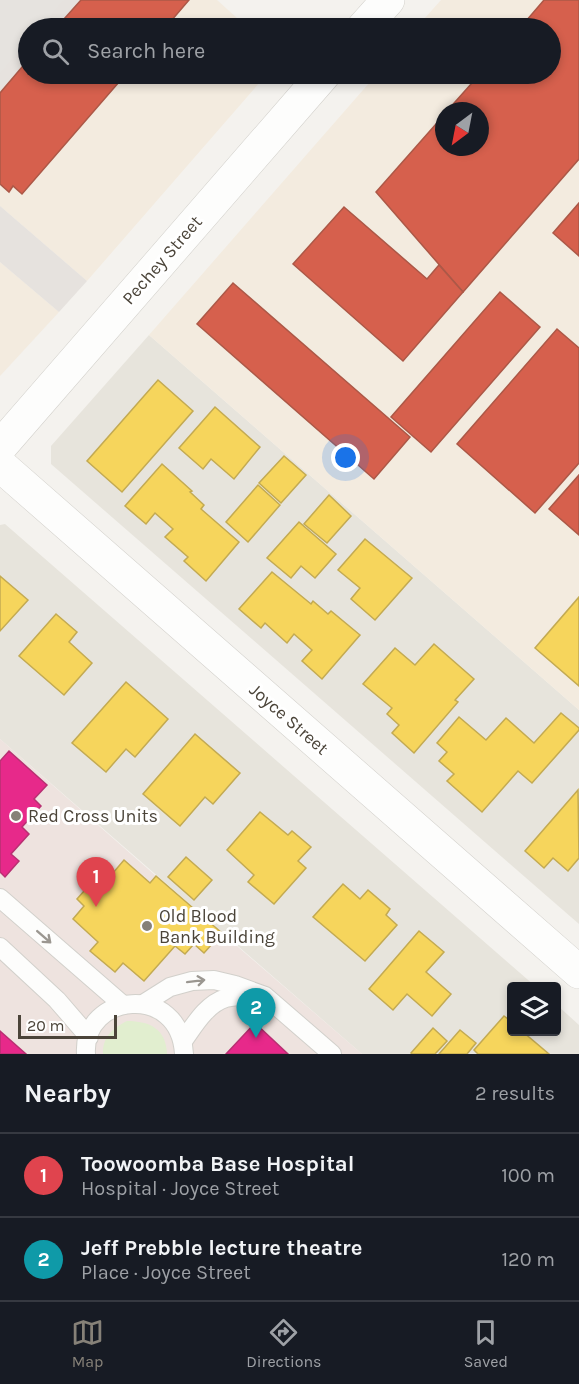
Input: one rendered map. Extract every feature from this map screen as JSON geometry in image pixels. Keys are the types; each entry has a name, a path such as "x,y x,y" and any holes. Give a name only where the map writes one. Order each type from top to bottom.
{"street":[{"path":"372,18 388,0"},
{"name":"Pechey Street","path":"0,447 315,84"},
{"name":"Joyce Street","path":"0,465 579,972"}],"lane":[{"path":"0,898 123,1005"},
{"path":"1,948 57,1000 87,1045"},
{"path":"143,1004 170,987 192,981 214,980 235,985 265,996 332,1054"},
{"path":"184,1048 205,1012 224,998 265,996"},
{"path":"87,1045 92,1027 106,1013 123,1005 143,1004 161,1010 176,1024 184,1048"}],"shaded area":[{"path":"0,0 81,0 65,18 18,18 18,73 0,94"},
{"path":"0,0 64,0 49,18 18,18 18,53 0,74"},
{"path":"81,0 217,0 237,18 65,18"},
{"path":"441,0 579,0 579,710 149,335 368,84 561,84 561,18 425,18"},
{"path":"18,73 18,84 258,84 87,281 0,206 0,94"},
{"path":"0,206 87,281 59,312 0,262"},
{"path":"0,262 59,312 0,376"},
{"path":"149,335 579,710 579,924 51,464 51,446"},
{"path":"5,524 530,982 507,982 507,1036 561,1036 561,1009 579,1025 579,1054 362,1054 0,739 0,525"},
{"path":"0,739 156,876 362,1054 0,1054"}],"green space":[{"path":"127,1021 143,1023 155,1028 164,1038 167,1054 103,1054 106,1038"}],"building: Homes":[{"path":"158,380 193,411 122,492 87,461"},
{"path":"215,407 260,447 234,479 211,459 203,469 179,448"},
{"path":"284,456 306,475 281,503 259,483"},
{"path":"162,464 192,491 190,492 204,505 201,509 239,542 206,581 184,561 188,557 165,537 173,529 155,513 146,524 125,506"},
{"path":"258,485 280,505 248,542 226,522"},
{"path":"329,495 351,516 327,543 304,524"},
{"path":"299,522 336,554 315,578 301,566 291,578 267,558"},
{"path":"365,539 412,578 375,620 351,599 360,588 338,570"},
{"path":"272,572 311,604 313,601 328,614 331,611 360,635 322,679 302,661 312,650 294,634 287,643 265,623 261,628 239,609"},
{"path":"0,576 28,600 0,631"},
{"path":"579,597 579,686 535,648"},
{"path":"56,614 77,632 69,642 92,663 64,695 19,656"},
{"path":"434,644 474,679 455,700 458,702 414,753 392,733 399,725 387,714 392,708 363,684 395,648 415,665"},
{"path":"126,682 168,719 135,757 126,749 106,772 72,743"},
{"path":"561,713 579,730 532,783 518,771 482,812 447,781 454,774 439,761 447,752 437,743 459,717 486,740 506,718 534,743"},
{"path":"195,734 240,773 213,804 205,797 180,826 143,794"},
{"path":"578,790 579,858 568,871 553,858 544,868 525,851"},
{"path":"260,812 288,835 292,831 311,847 298,861 306,868 274,904 248,882 254,875 227,850"},
{"path":"186,857 212,880 194,900 168,877"},
{"name":"Old Blood Bank Building","path":"124,860 150,883 156,876 222,933 204,953 194,944 185,954 175,946 144,981 123,963 115,972 90,951 98,942 73,919 84,906 77,899 99,874 107,880"},
{"path":"343,884 360,899 368,890 390,909 386,915 397,925 365,961 313,917"},
{"path":"419,931 444,952 426,972 451,994 432,1016 407,994 393,1010 369,989"},
{"path":"504,1016 507,1018 507,1036 528,1036 549,1054 478,1054 474,1050"},
{"path":"433,1028 447,1041 435,1054 412,1054 411,1053"},
{"path":"460,1030 476,1043 467,1054 439,1054"}],"building: Shops":[{"path":"81,0 189,0 174,18 65,18"},
{"path":"544,0 579,0 579,159 463,292 376,192 435,125 435,156 489,156 489,102 455,102 471,84 561,84 561,18 529,18"},
{"path":"18,72 18,84 117,84 22,194 13,186 9,192 0,184 0,93"},
{"path":"579,203 579,256 553,233"},
{"path":"344,207 427,279 439,265 463,292 403,361 293,264"},
{"path":"233,283 410,437 374,479 197,324"},
{"path":"500,292 540,327 431,452 391,417"},
{"path":"557,329 579,348 579,463 535,513 457,444"},
{"path":"579,475 579,535 549,509"}],"building: Health":[{"name":"Red Cross Units","path":"9,751 47,785 34,799 41,806 22,827 29,834 11,854 19,861 5,877 0,872 0,761"},
{"path":"255,1023 288,1054 226,1054"},
{"path":"0,1031 26,1054 0,1054"}],"place":[{"name":"Red Cross Units","path":"16,816"},
{"name":"Toowoomba Base Hospital","path":"96,907"},
{"name":"Old Blood Bank Building","path":"147,926"},
{"name":"Jeff Prebble lecture theatre","path":"256,1038"}]}
